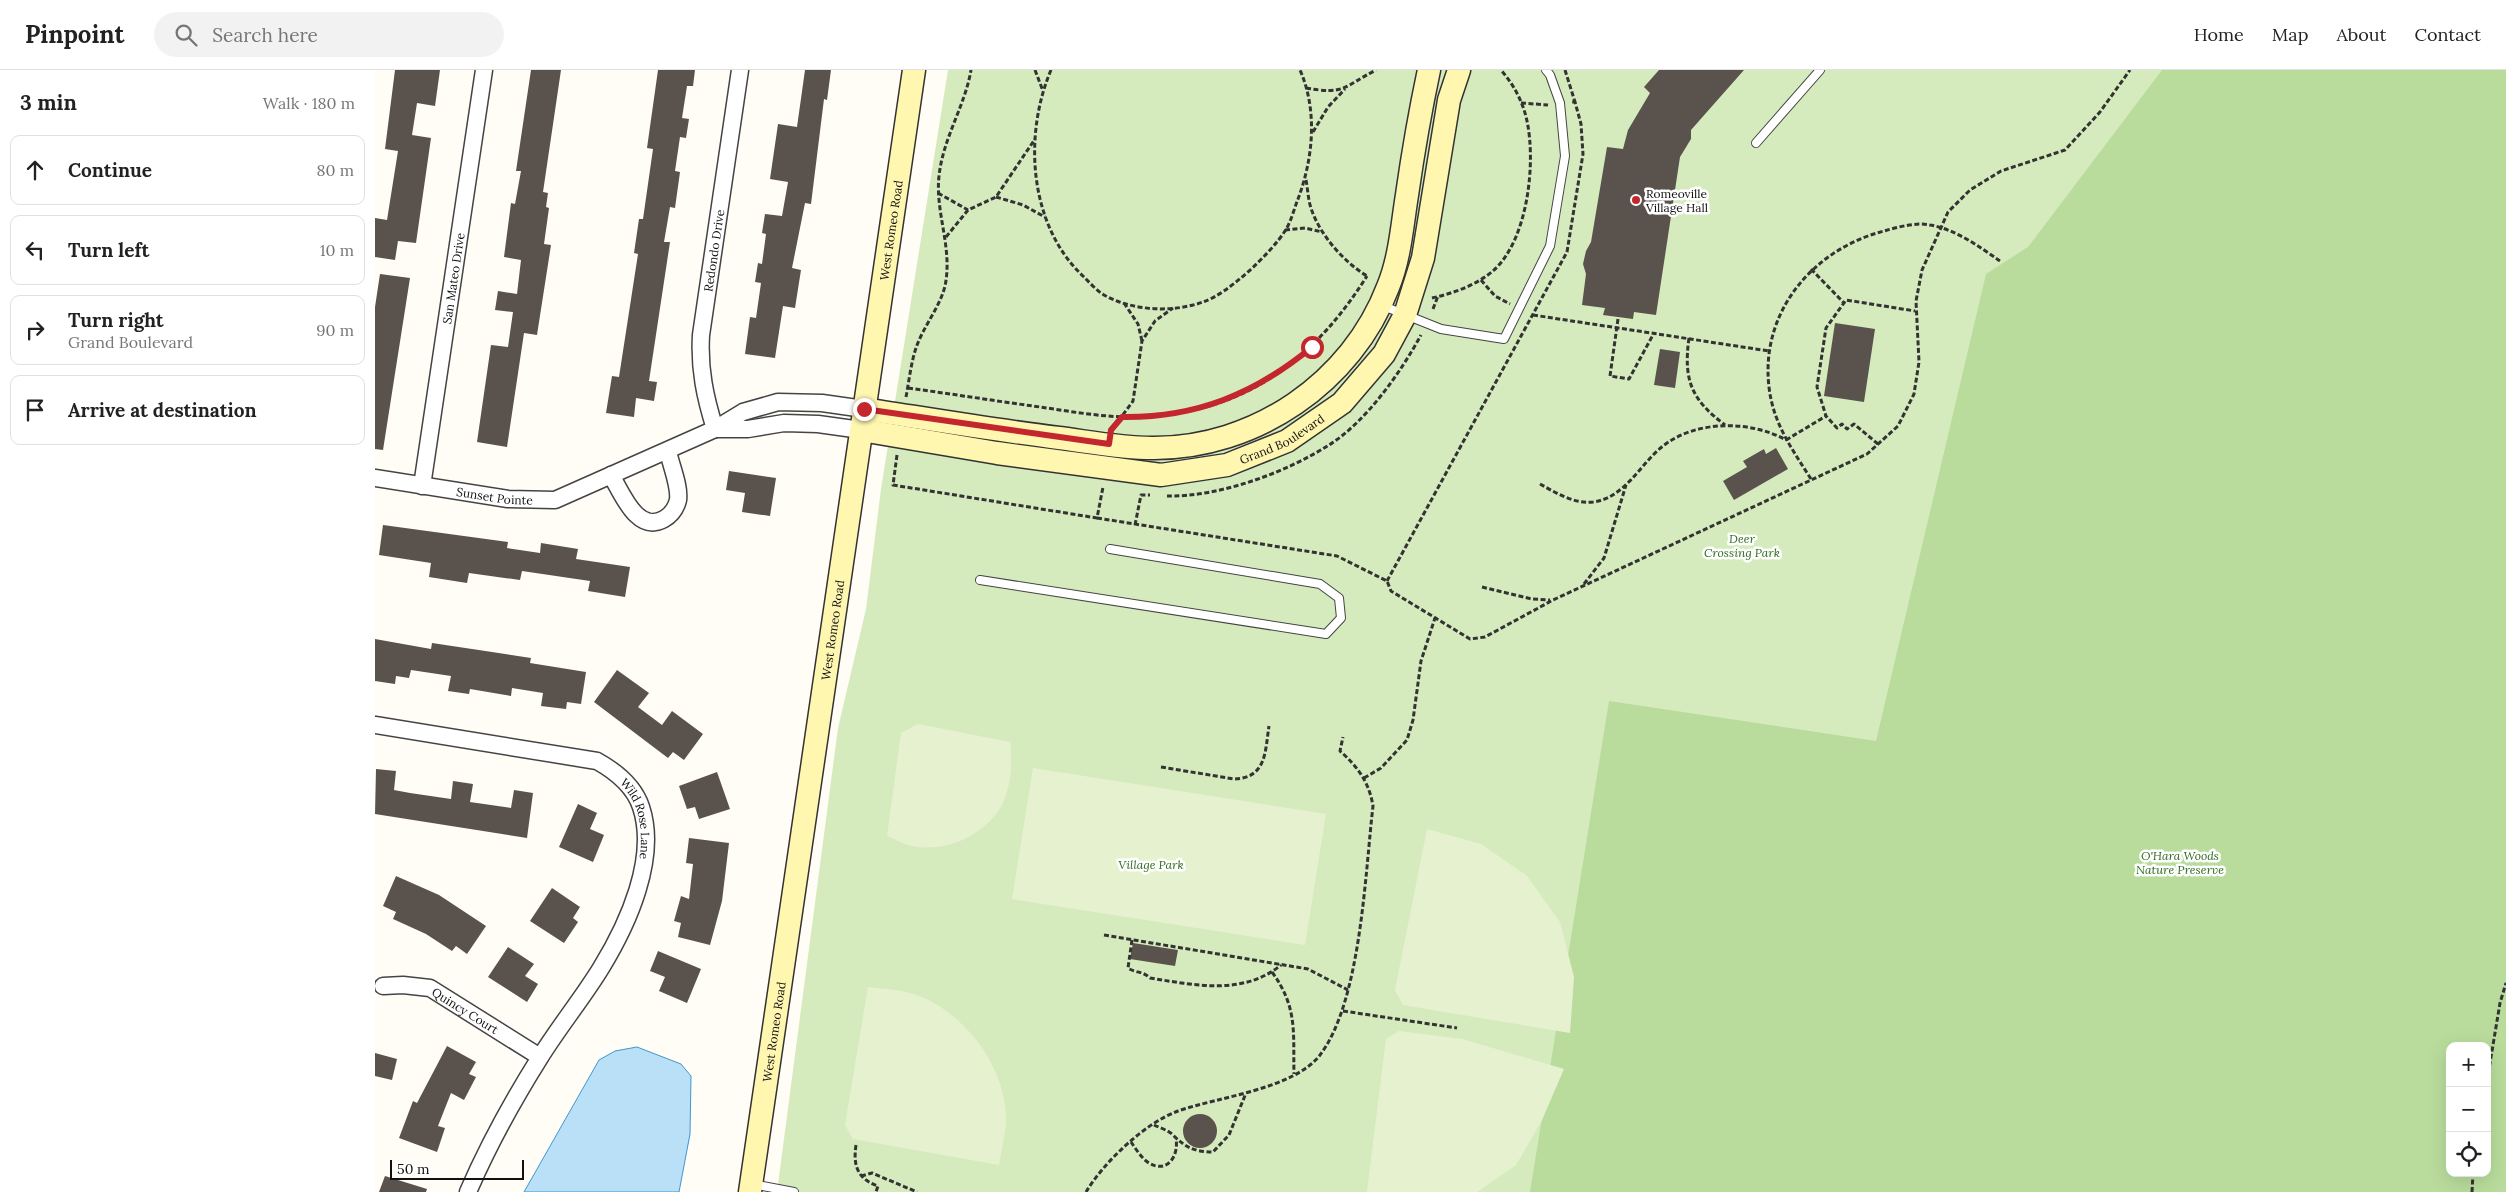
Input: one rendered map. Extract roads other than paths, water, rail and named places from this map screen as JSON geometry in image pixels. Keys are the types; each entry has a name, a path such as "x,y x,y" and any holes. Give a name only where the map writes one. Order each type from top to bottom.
{"street":[{"name":"San Mateo Drive","path":"422,486 484,70"},
{"name":"Redondo Drive","path":"715,430 703,388 700,363 701,336 740,70"},
{"name":"West Romeo Road","path":"750,1188 913,70"},
{"name":"Grand Boulevard","path":"863,420 903,415 1109,444 1153,448 1195,444 1243,431 1282,413 1319,387 1353,352 1375,318 1385,296 1397,257 1418,120 1429,70"},
{"name":"Grand Boulevard","path":"863,420 899,438 1161,476 1227,465 1287,441 1342,403 1384,354 1409,305 1423,258 1449,100 1459,70"},
{"name":"Sunset Pointe","path":"375,478 509,499 555,500 715,430 743,412 777,402 822,403 863,420"},
{"name":"Sunset Pointe","path":"715,430 863,420"},
{"path":"611,475 633,512 639,518 654,522 663,520 675,509 678,493 668,451"},
{"name":"Wild Rose Lane","path":"375,725 566,754 597,761 610,768 625,782 641,806 645,827 645,846 641,871 631,905 601,967 540,1057 496,1132 468,1192"},
{"name":"Quincy Court","path":"383,986 403,985 430,988 540,1057"}],"lane":[{"path":"1385,296 1409,305 1441,329 1504,339 1550,246 1565,156 1560,103 1550,75 1546,70"},
{"path":"1756,143 1820,70"},
{"path":"980,580 1326,634 1341,618 1339,598 1320,584 1110,549"},
{"path":"750,1188 794,1192"}],"water":[{"path":"637,1047 681,1064 691,1076 690,1134 679,1192 524,1192 599,1060 615,1051"}],"place":[{"name":"Romeoville Village Hall","path":"1636,200"}],"park label":[{"name":"Deer Crossing Park","path":"1742,545"},
{"name":"O'Hara Woods Nature Preserve","path":"2180,862"},
{"name":"Village Park","path":"1151,864"}]}
